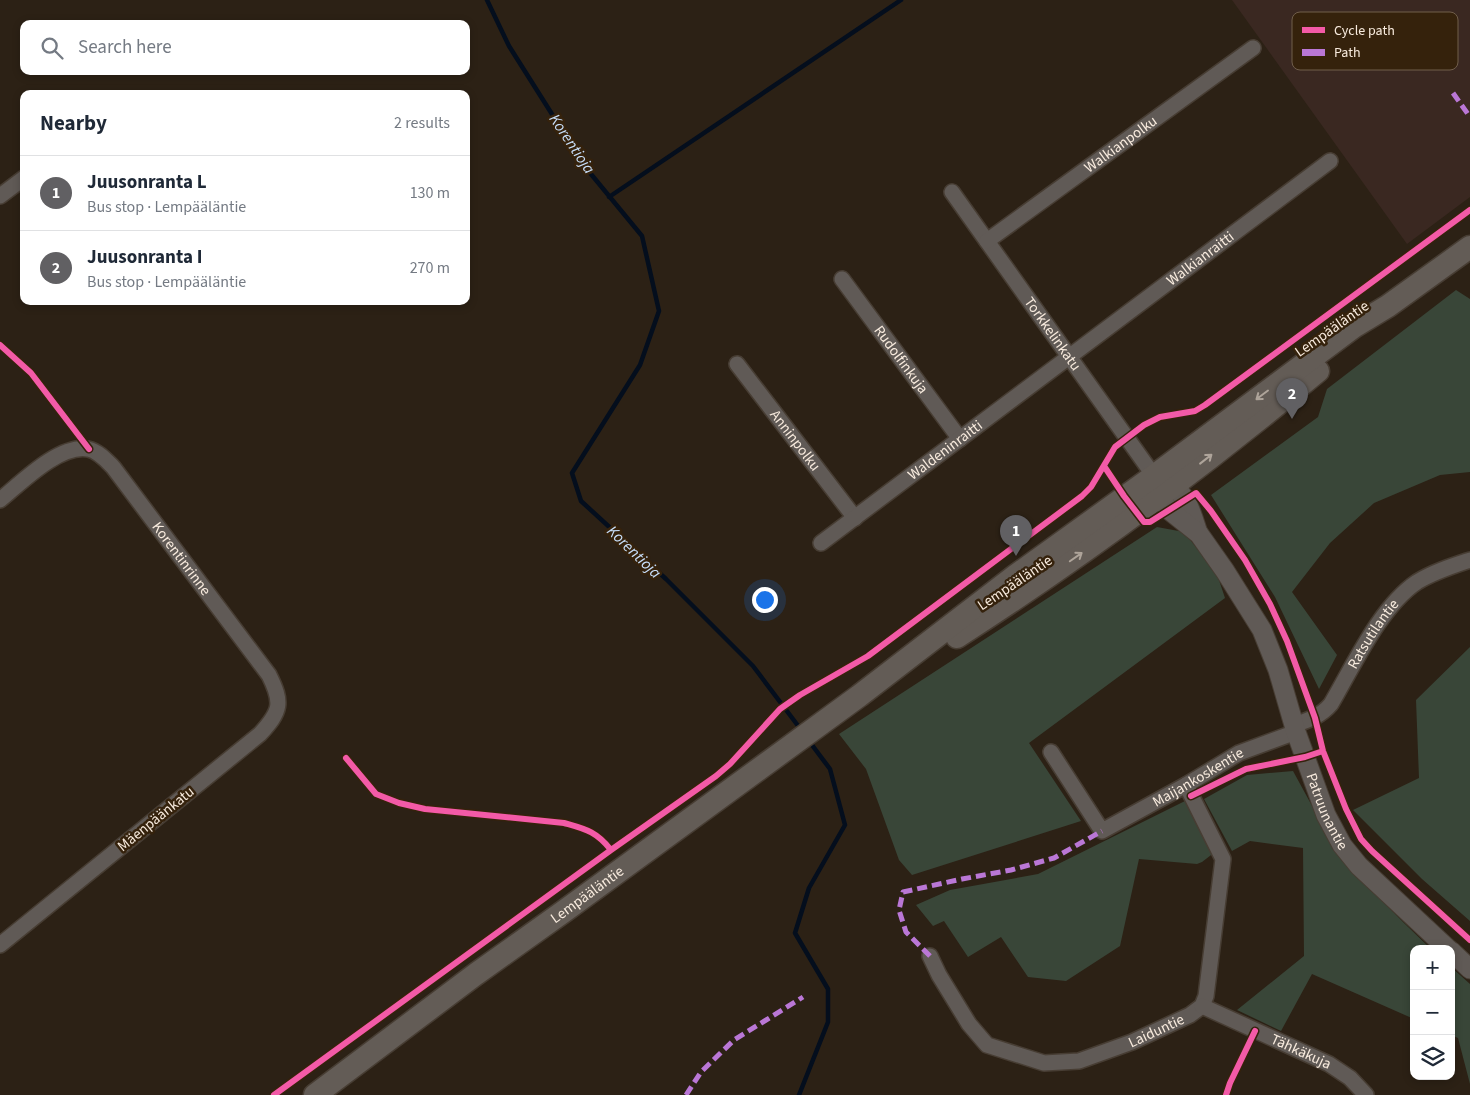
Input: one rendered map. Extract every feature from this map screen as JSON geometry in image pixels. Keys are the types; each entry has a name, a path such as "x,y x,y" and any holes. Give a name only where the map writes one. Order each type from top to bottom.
{"main road":[{"name":"Lempääläntie","path":"315,1095 476,974 564,912 858,696 942,646 1024,593 1137,514 1162,485 1296,389 1362,334 1388,306 1470,246"}],"street":[{"name":"Walkianpolku","path":"987,241 1253,48"},
{"name":"Walkianraitti","path":"1068,357 1330,161"},
{"path":"0,196 20,181"},
{"name":"Torkkelinkatu","path":"952,192 1068,357 1162,485"},
{"name":"Rudolfinkuja","path":"842,279 960,439"},
{"name":"Waldeninraitti","path":"821,543 1068,357"},
{"name":"Anninpolku","path":"737,364 855,518"},
{"name":"Korentinrinne","path":"0,500 59,455 75,450 89,449 102,456 113,467 269,675"},
{"name":"Patruunantie","path":"1162,485 1169,510 1199,534 1262,630 1278,670 1295,729 1326,816 1342,845 1359,866 1444,945"},
{"name":"Ratsutilantie","path":"1295,729 1324,712 1331,704 1376,628 1397,599 1417,582 1440,570 1470,560"},
{"name":"Mäenpäänkatu","path":"0,945 260,734 273,719 279,704 276,690 269,675"},
{"name":"Maijankoskentie","path":"1051,752 1102,831 1186,785 1239,753 1295,729"},
{"name":"Laiduntie","path":"930,956 939,975 969,1024 987,1045 1044,1063 1079,1061 1132,1042 1190,1015 1202,1006 1206,996 1223,859 1186,785"},
{"path":"1455,955 1470,969"},
{"name":"Tähkäkuja","path":"1202,1006 1329,1064 1350,1078 1366,1095"}],"shaded area":[{"path":"1232,0 1470,0 1470,197 1407,244"}],"green space":[{"path":"1456,290 1470,299 1470,472 1440,475 1374,503 1330,543 1292,592 1337,655 1319,689 1275,597 1211,495 1318,417 1327,389"},
{"path":"1157,527 1184,532 1217,574 1225,598 1029,743 1081,821 912,875 899,860 866,769 839,734"},
{"path":"1470,647 1470,921 1422,879 1353,810 1419,778 1416,700"},
{"path":"1293,771 1341,859 1427,945 1410,945 1410,1017 1312,974 1281,1031 1237,1010 1304,956 1303,848 1250,841 1232,851 1204,799 1247,775"},
{"path":"1187,800 1215,852 1197,864 1139,859 1120,946 1066,981 1028,977 1001,937 968,957 944,921 933,926 916,905 950,890 1038,874"},
{"path":"1455,971 1470,984 1470,1084 1458,1038 1455,1037"}],"waterway":[{"name":"Korentioja","path":"487,0 509,46 586,168 642,236 659,311 640,365 572,473 581,501 666,579 753,666 802,731"},
{"path":"609,197 901,0"},
{"name":"Korentioja","path":"799,1095 828,1022 828,989 795,933 809,888 845,825 830,769 809,741"}],"marked path":[{"path":"1453,93 1470,117"},
{"path":"930,956 906,932 899,910 903,892 1011,870 1054,858 1102,831"},
{"path":"686,1095 701,1072 734,1040 803,997"}],"cycle path":[{"path":"274,1095 716,776 730,764 780,709 800,695 868,656 1082,496 1091,487 1115,447 1144,425 1160,417 1195,411 1205,405 1470,210"},
{"path":"0,345 31,373 89,449"},
{"path":"1104,466 1144,522 1150,522 1196,493 1211,511 1245,560 1270,604 1287,641 1315,718 1323,751 1346,809 1361,839 1470,940"},
{"path":"1191,796 1246,769 1305,757 1323,751"},
{"path":"346,758 376,794 399,803 425,809 564,823 590,832 611,850"},
{"path":"1226,1095 1255,1031"}],"place":[{"name":"Juusonranta I","path":"1292,419"},
{"name":"Juusonranta L","path":"1016,556"}]}
